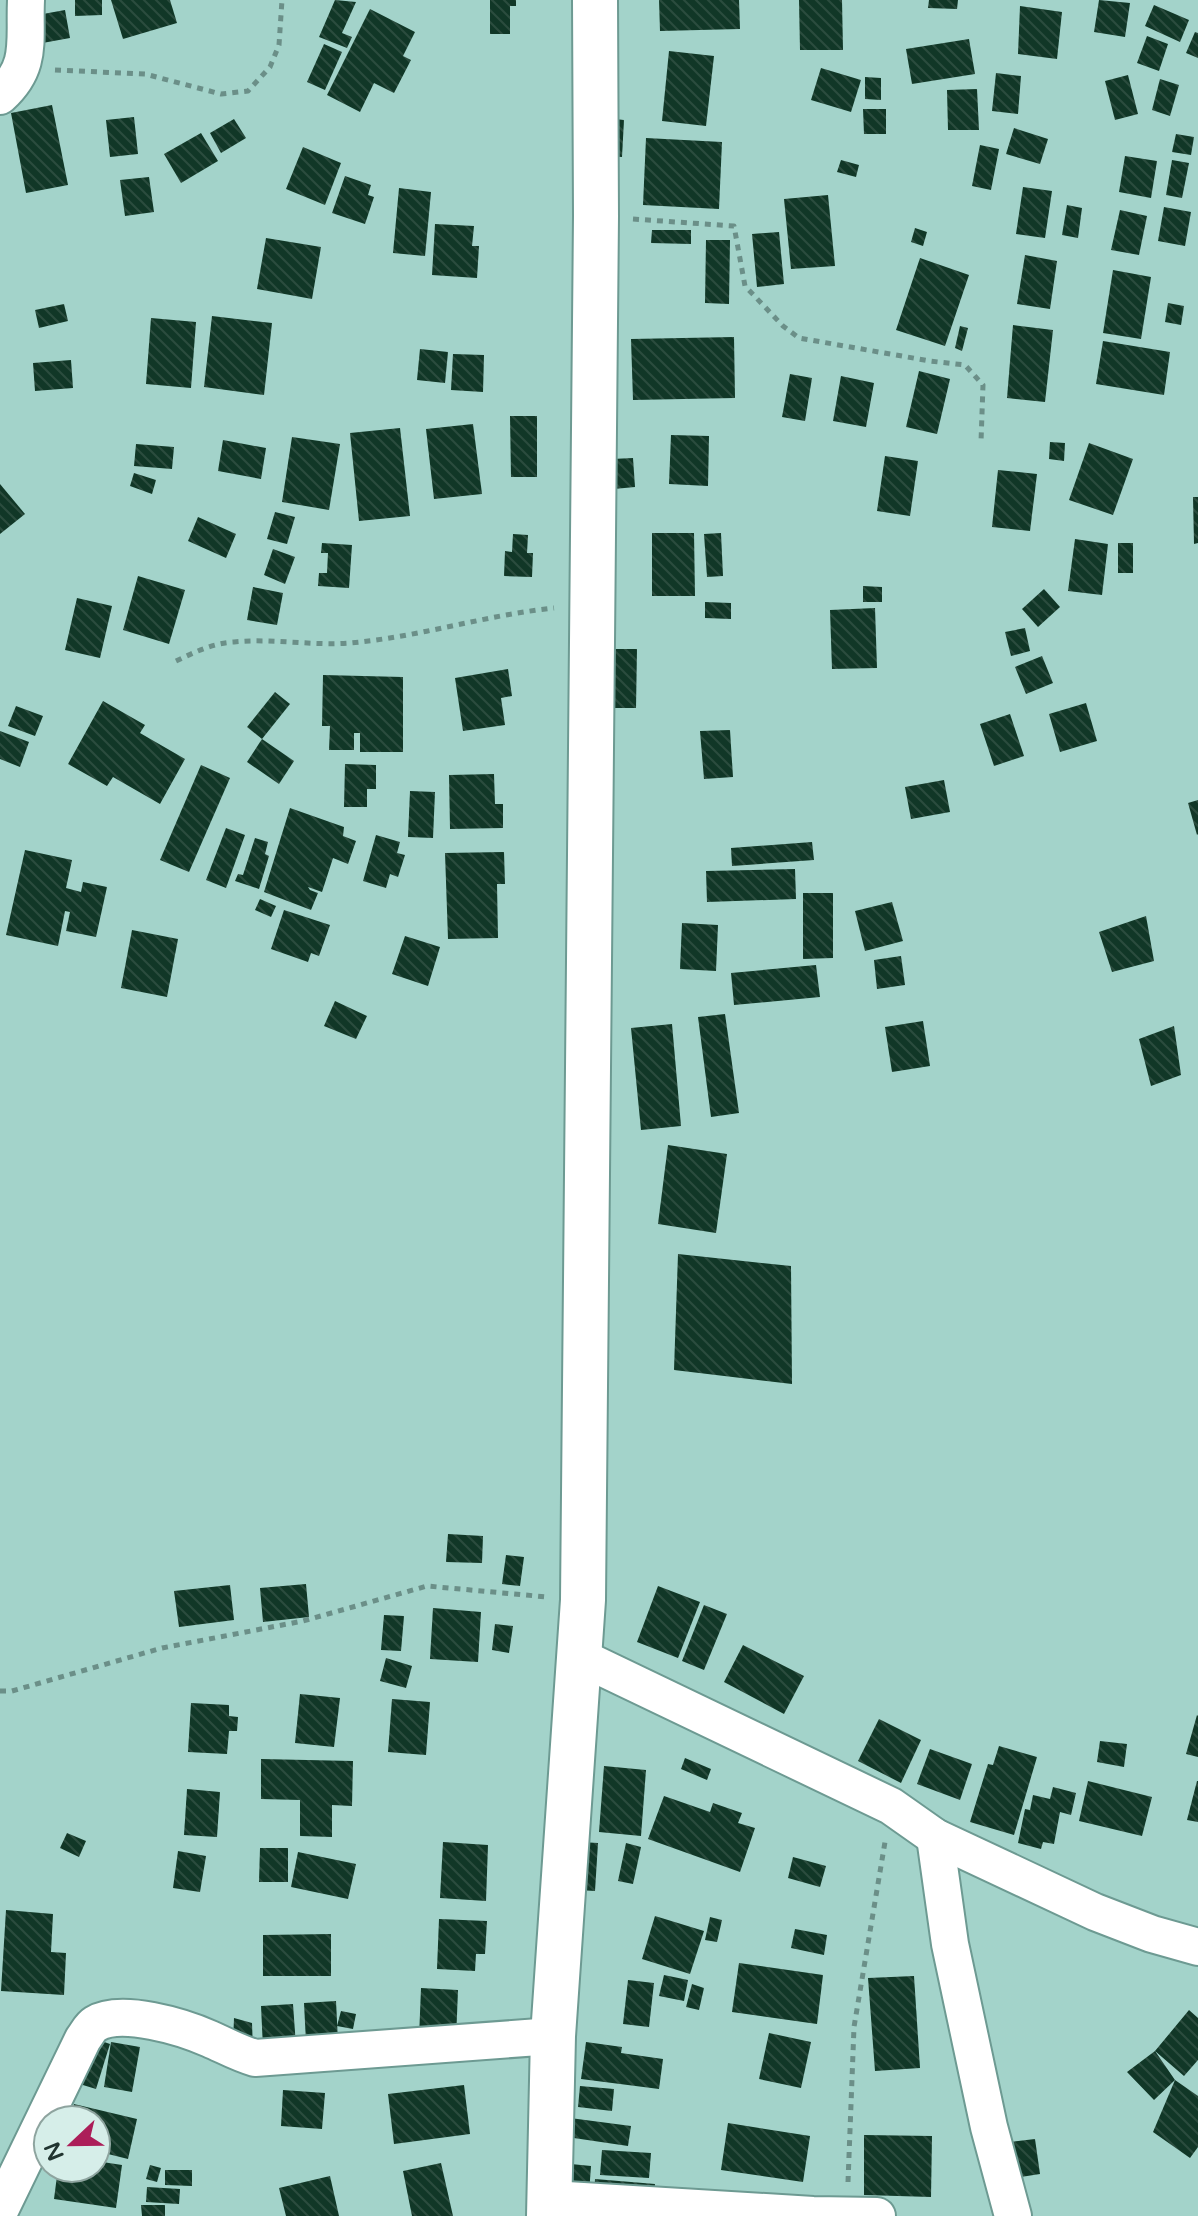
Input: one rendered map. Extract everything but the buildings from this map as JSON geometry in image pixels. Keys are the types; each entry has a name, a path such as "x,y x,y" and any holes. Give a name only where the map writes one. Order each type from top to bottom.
{"street":[{"path":"0,96 22,69 26,0"},
{"path":"595,0 596,216 583,1600 553,2036 549,2208 838,2215"},
{"path":"580,1657 891,1806 935,1837 1095,1912 1152,1934 1198,1947"},
{"path":"935,1837 950,1944 989,2127 1013,2216"},
{"path":"0,2210 83,2039 93,2025 108,2020 139,2019 175,2026 255,2058 553,2036"}],"path":[{"path":"22,69 145,74 221,94 248,91 270,67 279,45 282,0"},
{"path":"596,216 734,226 745,286 783,326 799,338 965,365 983,385 981,442"},
{"path":"176,661 206,647 232,642 347,643 406,636 528,610 591,604"},
{"path":"0,1691 12,1691 162,1648 303,1621 427,1586 583,1600"},
{"path":"838,2215 854,2027 891,1806"}]}
